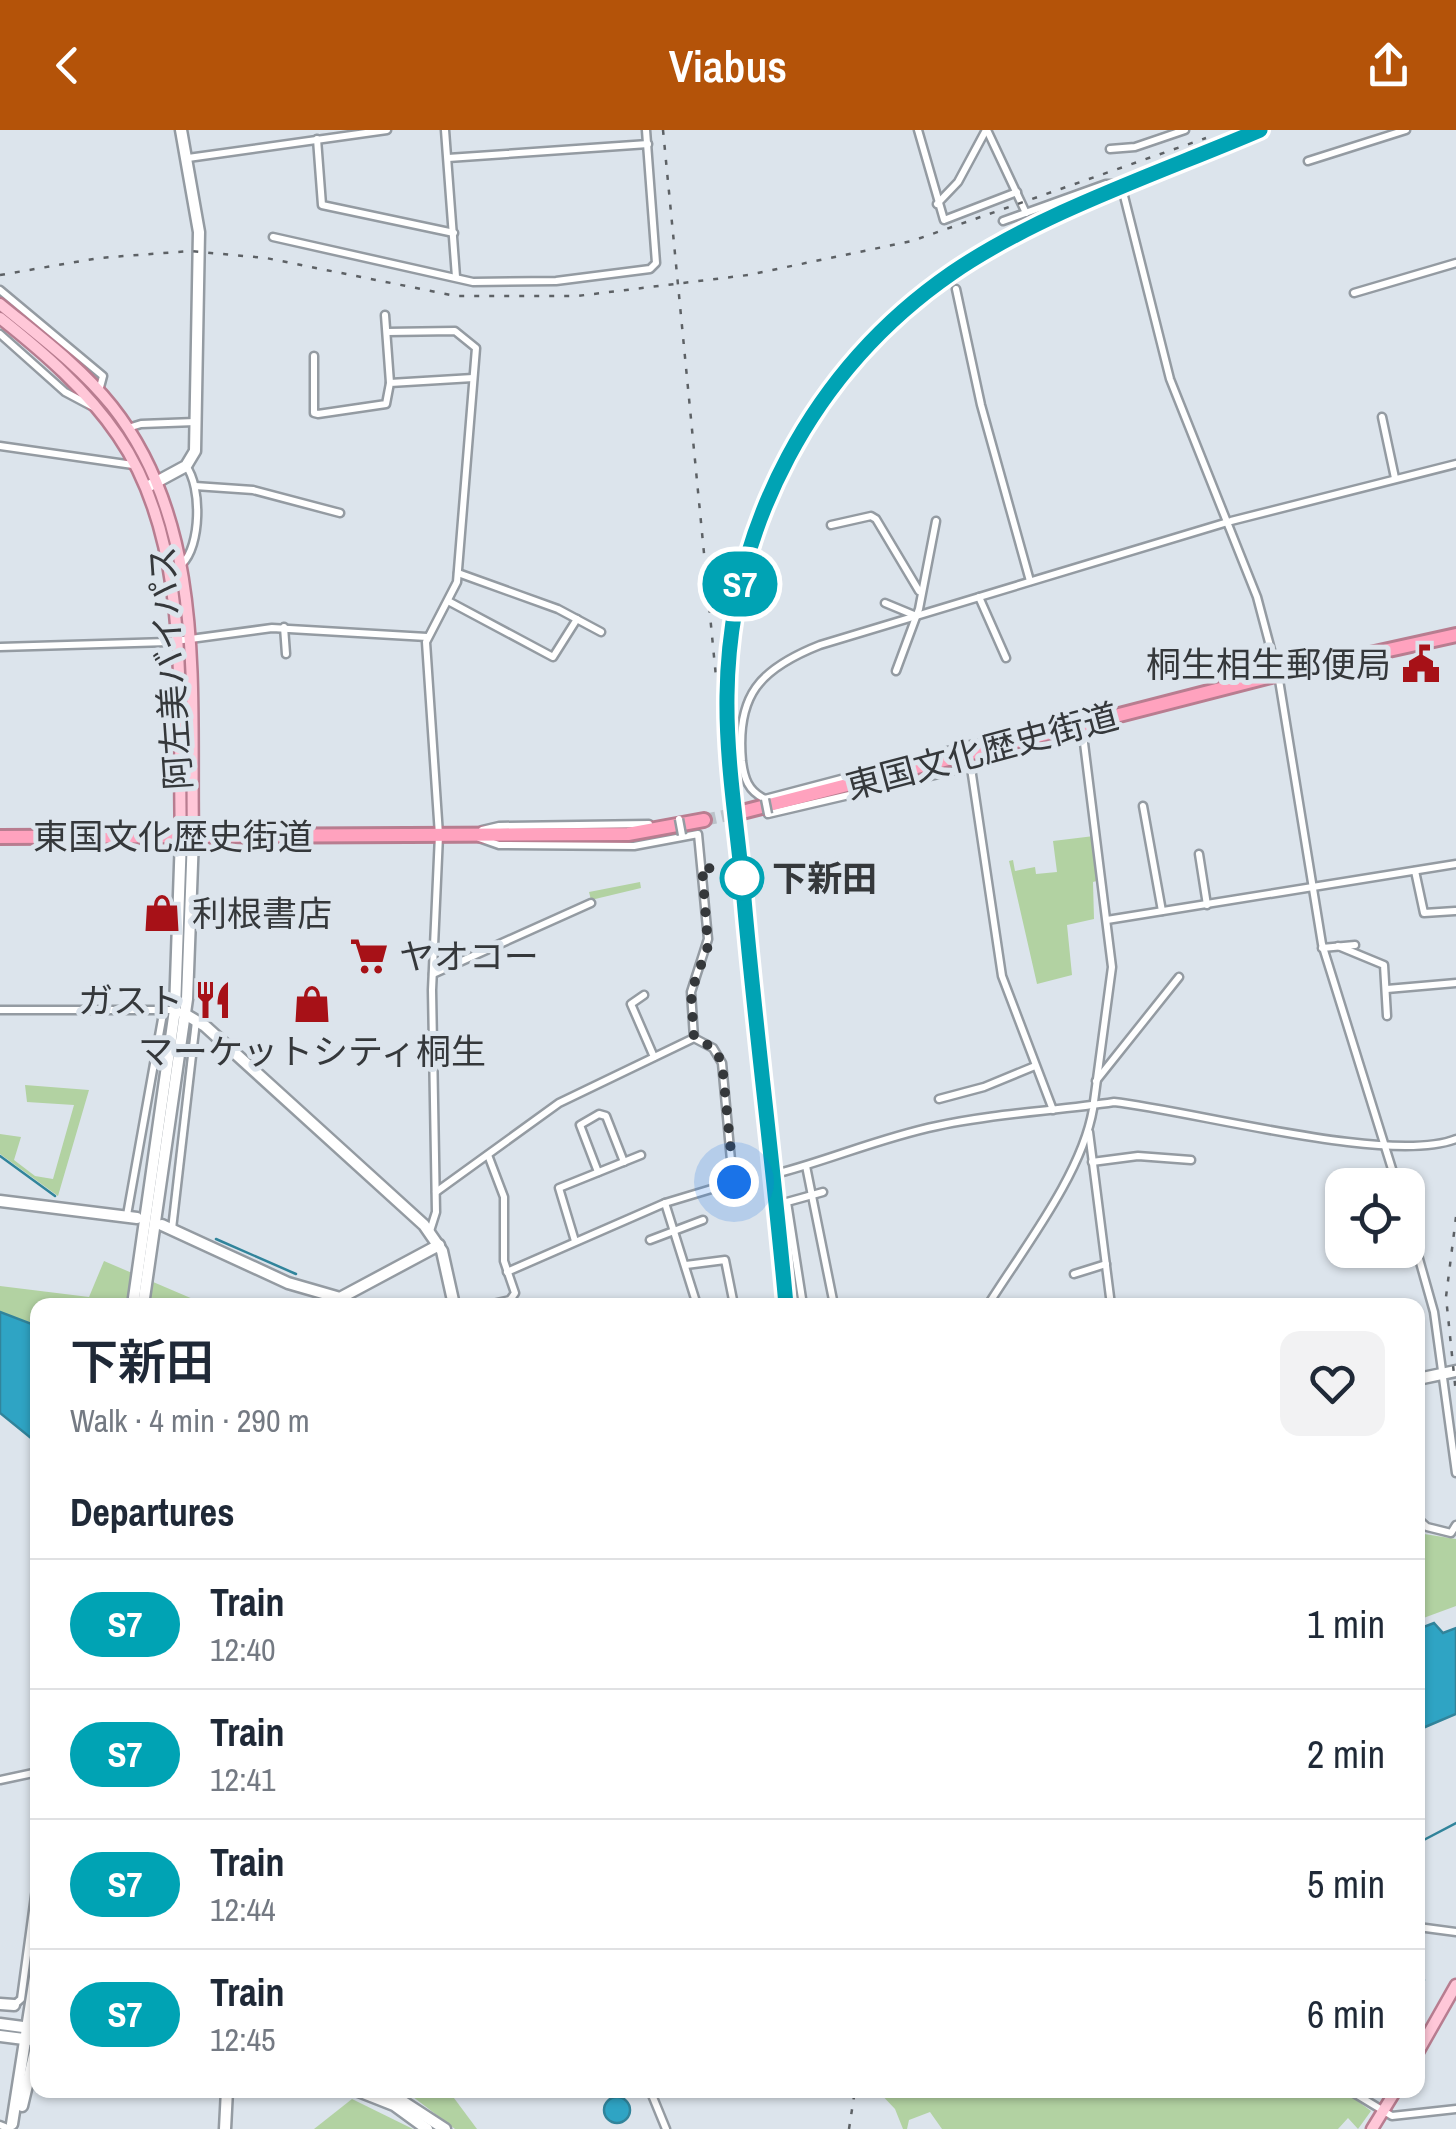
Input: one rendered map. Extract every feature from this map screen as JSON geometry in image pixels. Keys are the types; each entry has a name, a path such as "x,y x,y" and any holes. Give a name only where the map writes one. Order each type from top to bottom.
{"highway":[{"name":"東国文化歴史街道","path":"742,812 1278,674 1456,634"},
{"name":"東国文化歴史街道","path":"0,837 628,834 704,820"}],"main road":[{"name":"阿左美バイパス","path":"0,304 99,391 128,428 158,482 182,564 188,640 187,837"},
{"name":"阿左美バイパス","path":"0,318 98,410 146,488 170,570 187,837"},
{"path":"1425,2039 1456,1984"},
{"path":"1372,2129 1391,2098"}],"street":[{"path":"146,488 186,466 195,452 199,232 180,130"},
{"path":"188,158 387,130"},
{"path":"445,130 456,277"},
{"path":"273,237 499,284 650,269 656,263 646,130"},
{"path":"918,130 944,220 1018,192"},
{"path":"937,204 958,182 987,130"},
{"path":"987,130 1026,213"},
{"path":"1110,148 1135,146 1185,130"},
{"path":"1308,161 1406,130"},
{"path":"317,139 322,205 454,233"},
{"path":"448,158 648,144"},
{"path":"1003,221 1106,184 1118,186 1182,416 1231,521 1278,674 1322,948 1392,1168"},
{"path":"1354,293 1456,263"},
{"path":"956,289 981,404 1030,581"},
{"path":"0,290 90,361 103,376 99,391"},
{"path":"314,356 314,412 386,404 390,382 385,316"},
{"path":"387,332 455,331 476,348 458,572 450,602 427,637 438,835 432,974 436,1221 430,1231"},
{"path":"0,334 73,398 98,410"},
{"path":"390,382 473,378"},
{"path":"1382,416 1395,478"},
{"path":"128,428 196,422"},
{"path":"0,446 134,464"},
{"path":"764,799 936,754 986,743 1001,746 993,761 971,768 768,814 764,799 752,790 744,774 740,723 749,694 796,655 1231,521 1456,464"},
{"path":"182,564 194,548 195,486 186,466"},
{"path":"195,486 252,490 340,513"},
{"path":"831,525 872,516 876,519 920,592"},
{"path":"896,671 915,616 936,521"},
{"path":"458,572 577,619 600,632"},
{"path":"979,597 1006,658"},
{"path":"450,602 553,658 577,619"},
{"path":"884,602 915,616"},
{"path":"0,647 175,642 284,628 427,637"},
{"path":"284,628 286,654"},
{"path":"1081,725 1112,972 1089,1131 1111,1298"},
{"path":"971,768 1002,976 1054,1110"},
{"path":"1142,806 1162,911"},
{"path":"474,834 500,826 678,820 682,837"},
{"path":"474,834 498,846 634,846 698,834 708,939 690,1003 694,1038"},
{"path":"187,837 167,1227 288,1283 340,1298 440,1245"},
{"path":"1199,854 1207,904"},
{"path":"1107,920 1456,864"},
{"path":"1415,871 1425,914 1455,911"},
{"path":"432,974 592,903"},
{"path":"1322,948 1355,944"},
{"path":"1338,946 1384,965 1388,1016"},
{"path":"1096,1081 1180,977"},
{"path":"1387,989 1456,983"},
{"path":"644,995 631,1004 654,1057"},
{"path":"0,1010 180,1013 430,1231 440,1245 452,1298"},
{"path":"0,1201 132,1216 180,1013"},
{"path":"144,1298 148,1239 180,1013"},
{"path":"436,1192 559,1104 694,1038"},
{"path":"507,1272 666,1203 736,1182 722,1063 714,1048 694,1038"},
{"path":"939,1099 984,1088 1035,1066"},
{"path":"779,1172 929,1128 1126,1104 1385,1146 1422,1147 1456,1139"},
{"path":"598,1172 580,1125 599,1114 606,1116 624,1162"},
{"path":"992,1298 1089,1131"},
{"path":"488,1155 504,1197 507,1272 514,1298"},
{"path":"575,1241 558,1191 641,1155"},
{"path":"1092,1162 1138,1156 1191,1160"},
{"path":"806,1166 833,1298"},
{"path":"802,1298 787,1204 823,1192"},
{"path":"666,1203 695,1298"},
{"path":"650,1240 703,1220"},
{"path":"135,1298 148,1239"},
{"path":"686,1265 726,1261 733,1298"},
{"path":"1074,1274 1107,1264"},
{"path":"1422,1268 1434,1312 1456,1473"},
{"path":"1425,1377 1456,1371"},
{"path":"1425,1525 1451,1534 1456,1525"},
{"path":"0,1780 30,1774"},
{"path":"1425,1928 1456,1932"},
{"path":"0,2004 14,2004 20,1999 30,1930"},
{"path":"0,2024 30,2035"},
{"path":"0,2036 30,2036"},
{"path":"7,2126 30,2049"},
{"path":"224,2129 226,2098"},
{"path":"374,2098 405,2112 428,2129"},
{"path":"397,2098 444,2129"},
{"path":"653,2098 666,2129"},
{"path":"1360,2098 1382,2113 1397,2117 1456,2108"}],"green space":[{"path":"1094,836 1100,880 1093,882 1094,919 1067,925 1072,975 1037,984 1009,861 1013,860 1015,871 1035,867 1036,874 1057,872 1053,841"},
{"path":"640,882 641,888 591,900 589,892"},
{"path":"25,1085 89,1090 58,1196 0,1154 0,1134 21,1137 14,1160 35,1176 53,1179 74,1105 27,1102"},
{"path":"104,1261 191,1298 30,1298 30,1323 0,1312 0,1286 89,1297"},
{"path":"1425,1534 1456,1539 1456,1606 1425,1617"},
{"path":"414,2098 454,2098 477,2129 455,2129"},
{"path":"885,2098 1354,2098 1371,2111 1358,2129 1348,2118 1338,2129 942,2129 930,2112 909,2120 907,2129 903,2129 895,2109"},
{"path":"352,2099 413,2129 314,2129"}],"water":[{"path":"0,1312 30,1323 30,1437 0,1413"},
{"path":"1434,1623 1443,1633 1456,1628 1456,1714 1425,1727 1425,1626"},
{"path":"612,2098 622,2098 629,2105 629,2115 622,2122 612,2122 605,2115 605,2105"}],"waterway":[{"path":"0,1156 55,1196"},
{"path":"216,1239 296,1274"},
{"path":"1425,1839 1456,1823"}],"tunnel":[{"path":"704,820 742,812"}],"railway":[{"path":"663,130 716,677"},
{"path":"785,1298 727,720 732,633 743,572 762,513 788,457 820,404 858,356 903,312 952,273 1063,212 1260,130"},
{"path":"0,275 99,258 190,251 266,258 456,296 577,296 748,275 912,241 1206,138"},
{"path":"1456,1217 1446,1297 1456,1394"},
{"path":"849,2129 854,2098"}],"train":[{"name":"S7","path":"786,1298 727,720 728,660 735,609 746,558 767,500 794,444 828,393 881,331 920,296 1010,238 1260,130"}],"place":[{"name":"桐生相生郵便局","path":"1421,664"},
{"name":"下新田","path":"742,878"},
{"name":"利根書店","path":"162,913"},
{"name":"ヤオコー","path":"369,956"},
{"name":"ガスト","path":"213,1000"},
{"name":"マーケットシティ桐生","path":"312,1004"}],"route":[{"path":"734,1182 722,1063 714,1048 694,1038 690,1003 692,986 708,946 702,866 742,878"}]}
